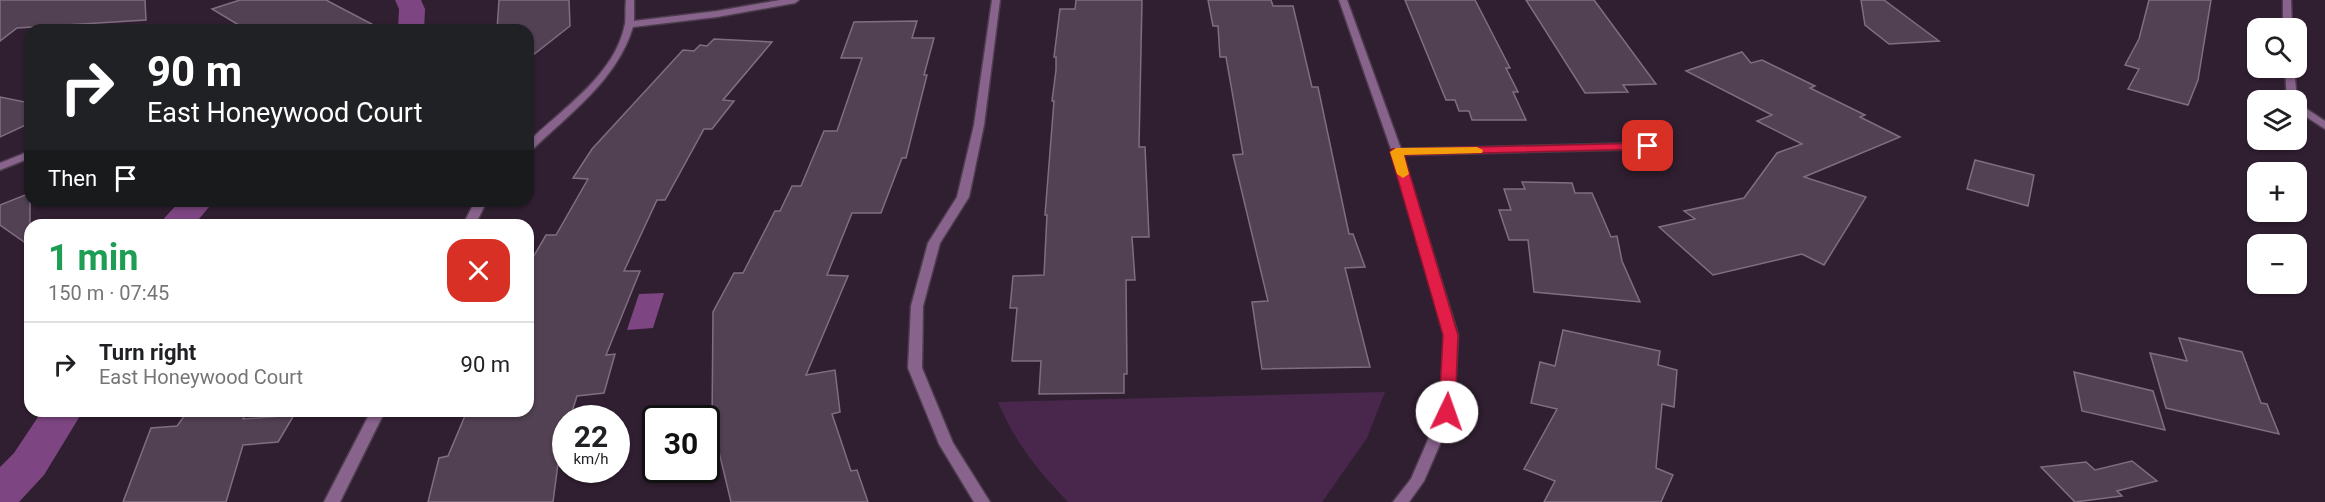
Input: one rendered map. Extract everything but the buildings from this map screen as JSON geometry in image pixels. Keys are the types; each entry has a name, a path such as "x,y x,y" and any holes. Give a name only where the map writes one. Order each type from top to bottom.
{"street":[{"path":"534,142 603,76 624,45 631,24 630,0"},
{"path":"631,24 717,14 795,0"},
{"path":"982,502 946,444 915,368 917,306 934,243 963,197 979,125 996,0"},
{"path":"1343,0 1396,152 1451,335 1447,412 1417,481 1401,502"},
{"path":"2287,0 2288,18"},
{"path":"2307,113 2325,126"},
{"path":"1396,152 1648,146"},
{"path":"0,167 24,157"},
{"path":"333,502 375,417"}],"shaded area":[{"path":"664,293 653,328 627,330 639,294"},
{"path":"1385,392 1367,438 1322,502 1068,502 1028,455 998,402"}],"waterway":[{"path":"408,0 412,9 411,24"},
{"path":"181,219 192,207"},
{"path":"0,494 29,464 59,417"}],"slow traffic":[{"path":"1403,174 1396,152 1477,150"}],"route":[{"path":"1447,412 1451,335 1396,152 1648,146"}]}
